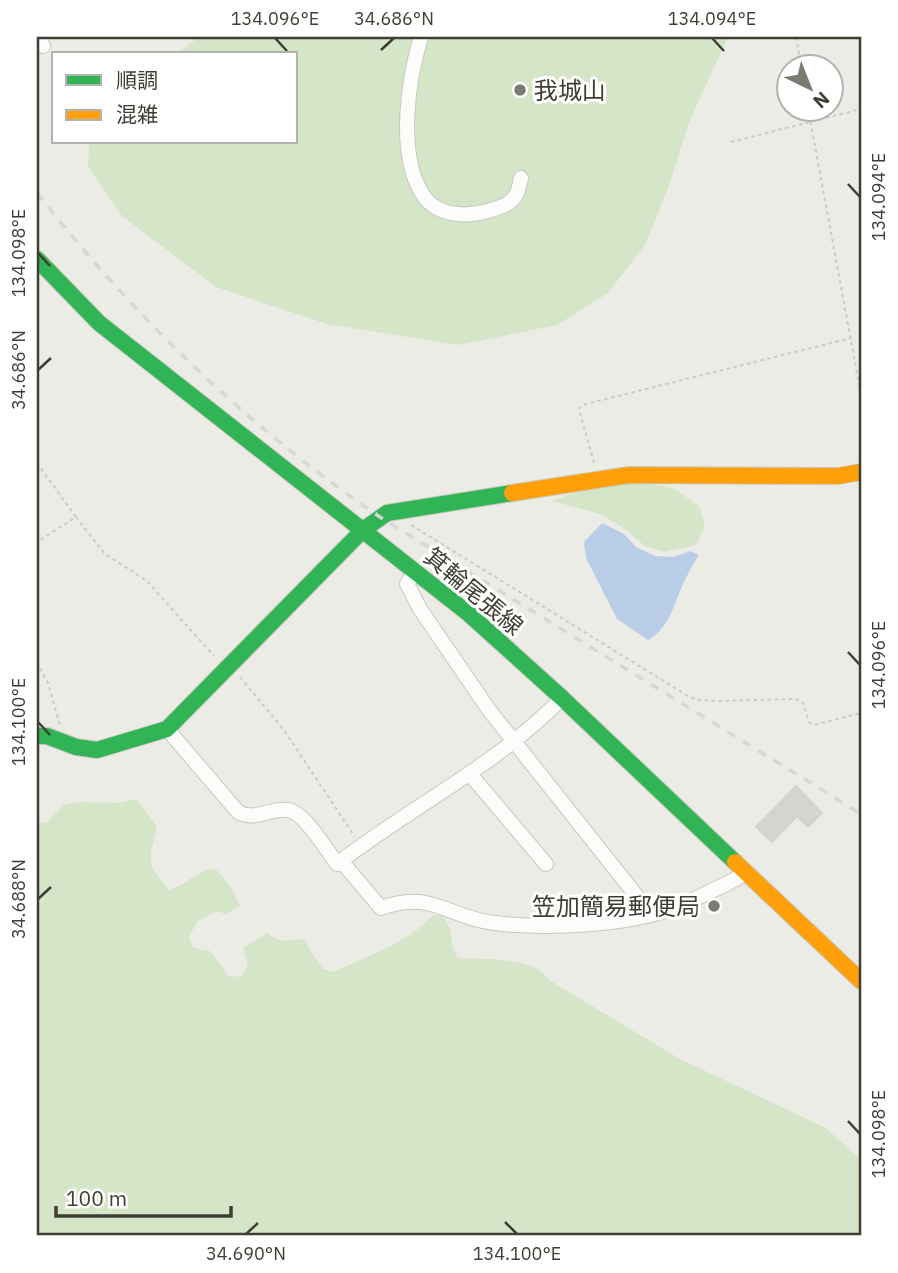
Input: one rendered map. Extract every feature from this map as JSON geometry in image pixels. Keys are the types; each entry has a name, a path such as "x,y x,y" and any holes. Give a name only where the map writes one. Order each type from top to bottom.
{"main road":[{"name":"箕輪尾張線","path":"37,259 99,323 469,614 562,698 861,981"},
{"path":"37,736 97,750 167,729 363,530 387,513 629,475 838,476 861,472"}],"street":[{"path":"421,37 409,92 407,144 414,177 421,192 433,206 458,216 477,215 505,206 517,193 521,178"},
{"path":"415,572 407,584 420,609 489,710 651,914"},
{"path":"167,729 238,812 245,816 289,810 298,814 337,864 469,773 562,698"},
{"path":"469,773 546,864"},
{"path":"341,861 381,908 397,902 417,900 434,903 472,919 494,923 560,926 587,925 675,908 732,882 746,872"}],"path":[{"path":"731,142 806,122"},
{"path":"810,122 861,396"},
{"path":"596,479 595,464 579,409 582,405 850,338"},
{"path":"37,463 105,554 147,581 201,643 228,668 233,669 284,730 361,846"},
{"path":"396,512 409,524 697,700 796,699 803,703 809,722 814,725 861,713"},
{"path":"37,542 76,517"},
{"path":"37,662 53,699 61,728 61,740"}],"green space":[{"path":"199,37 728,37 690,120 667,191 645,245 608,293 557,325 457,345 327,324 216,287 122,216 88,166 89,144 298,144 298,52 179,52"},
{"path":"614,484 652,484 675,489 699,506 705,526 696,545 664,552 645,546 601,514 551,501"},
{"path":"137,799 157,827 151,861 156,874 169,890 215,868 231,887 240,906 226,914 216,911 197,922 189,937 193,948 210,951 229,977 242,976 248,966 243,948 267,933 280,941 303,939 323,969 334,972 399,941 433,915 443,916 458,958 508,960 532,966 549,980 680,1059 826,1128 861,1160 861,1236 37,1236 37,822 46,823 65,804 119,803"}],"water":[{"path":"602,523 624,534 636,547 655,556 674,557 690,551 699,555 667,621 662,629 648,640 617,619 586,558 584,542"}],"building":[{"path":"796,786 822,813 808,827 797,816 772,842 756,827"}],"railway":[{"path":"37,193 113,284 154,327 239,408 331,482 380,517 861,814"}],"traffic: fast":[{"path":"37,259 99,323 469,614 735,862"},
{"path":"37,736 47,736 76,747 97,750 167,729 363,530 387,513 512,493"}],"traffic: slow":[{"path":"512,493 629,475 838,476 861,472"},
{"path":"735,862 861,981"}],"place":[{"name":"我城山","path":"520,90"},
{"name":"笠加簡易郵便局","path":"714,906"}]}
